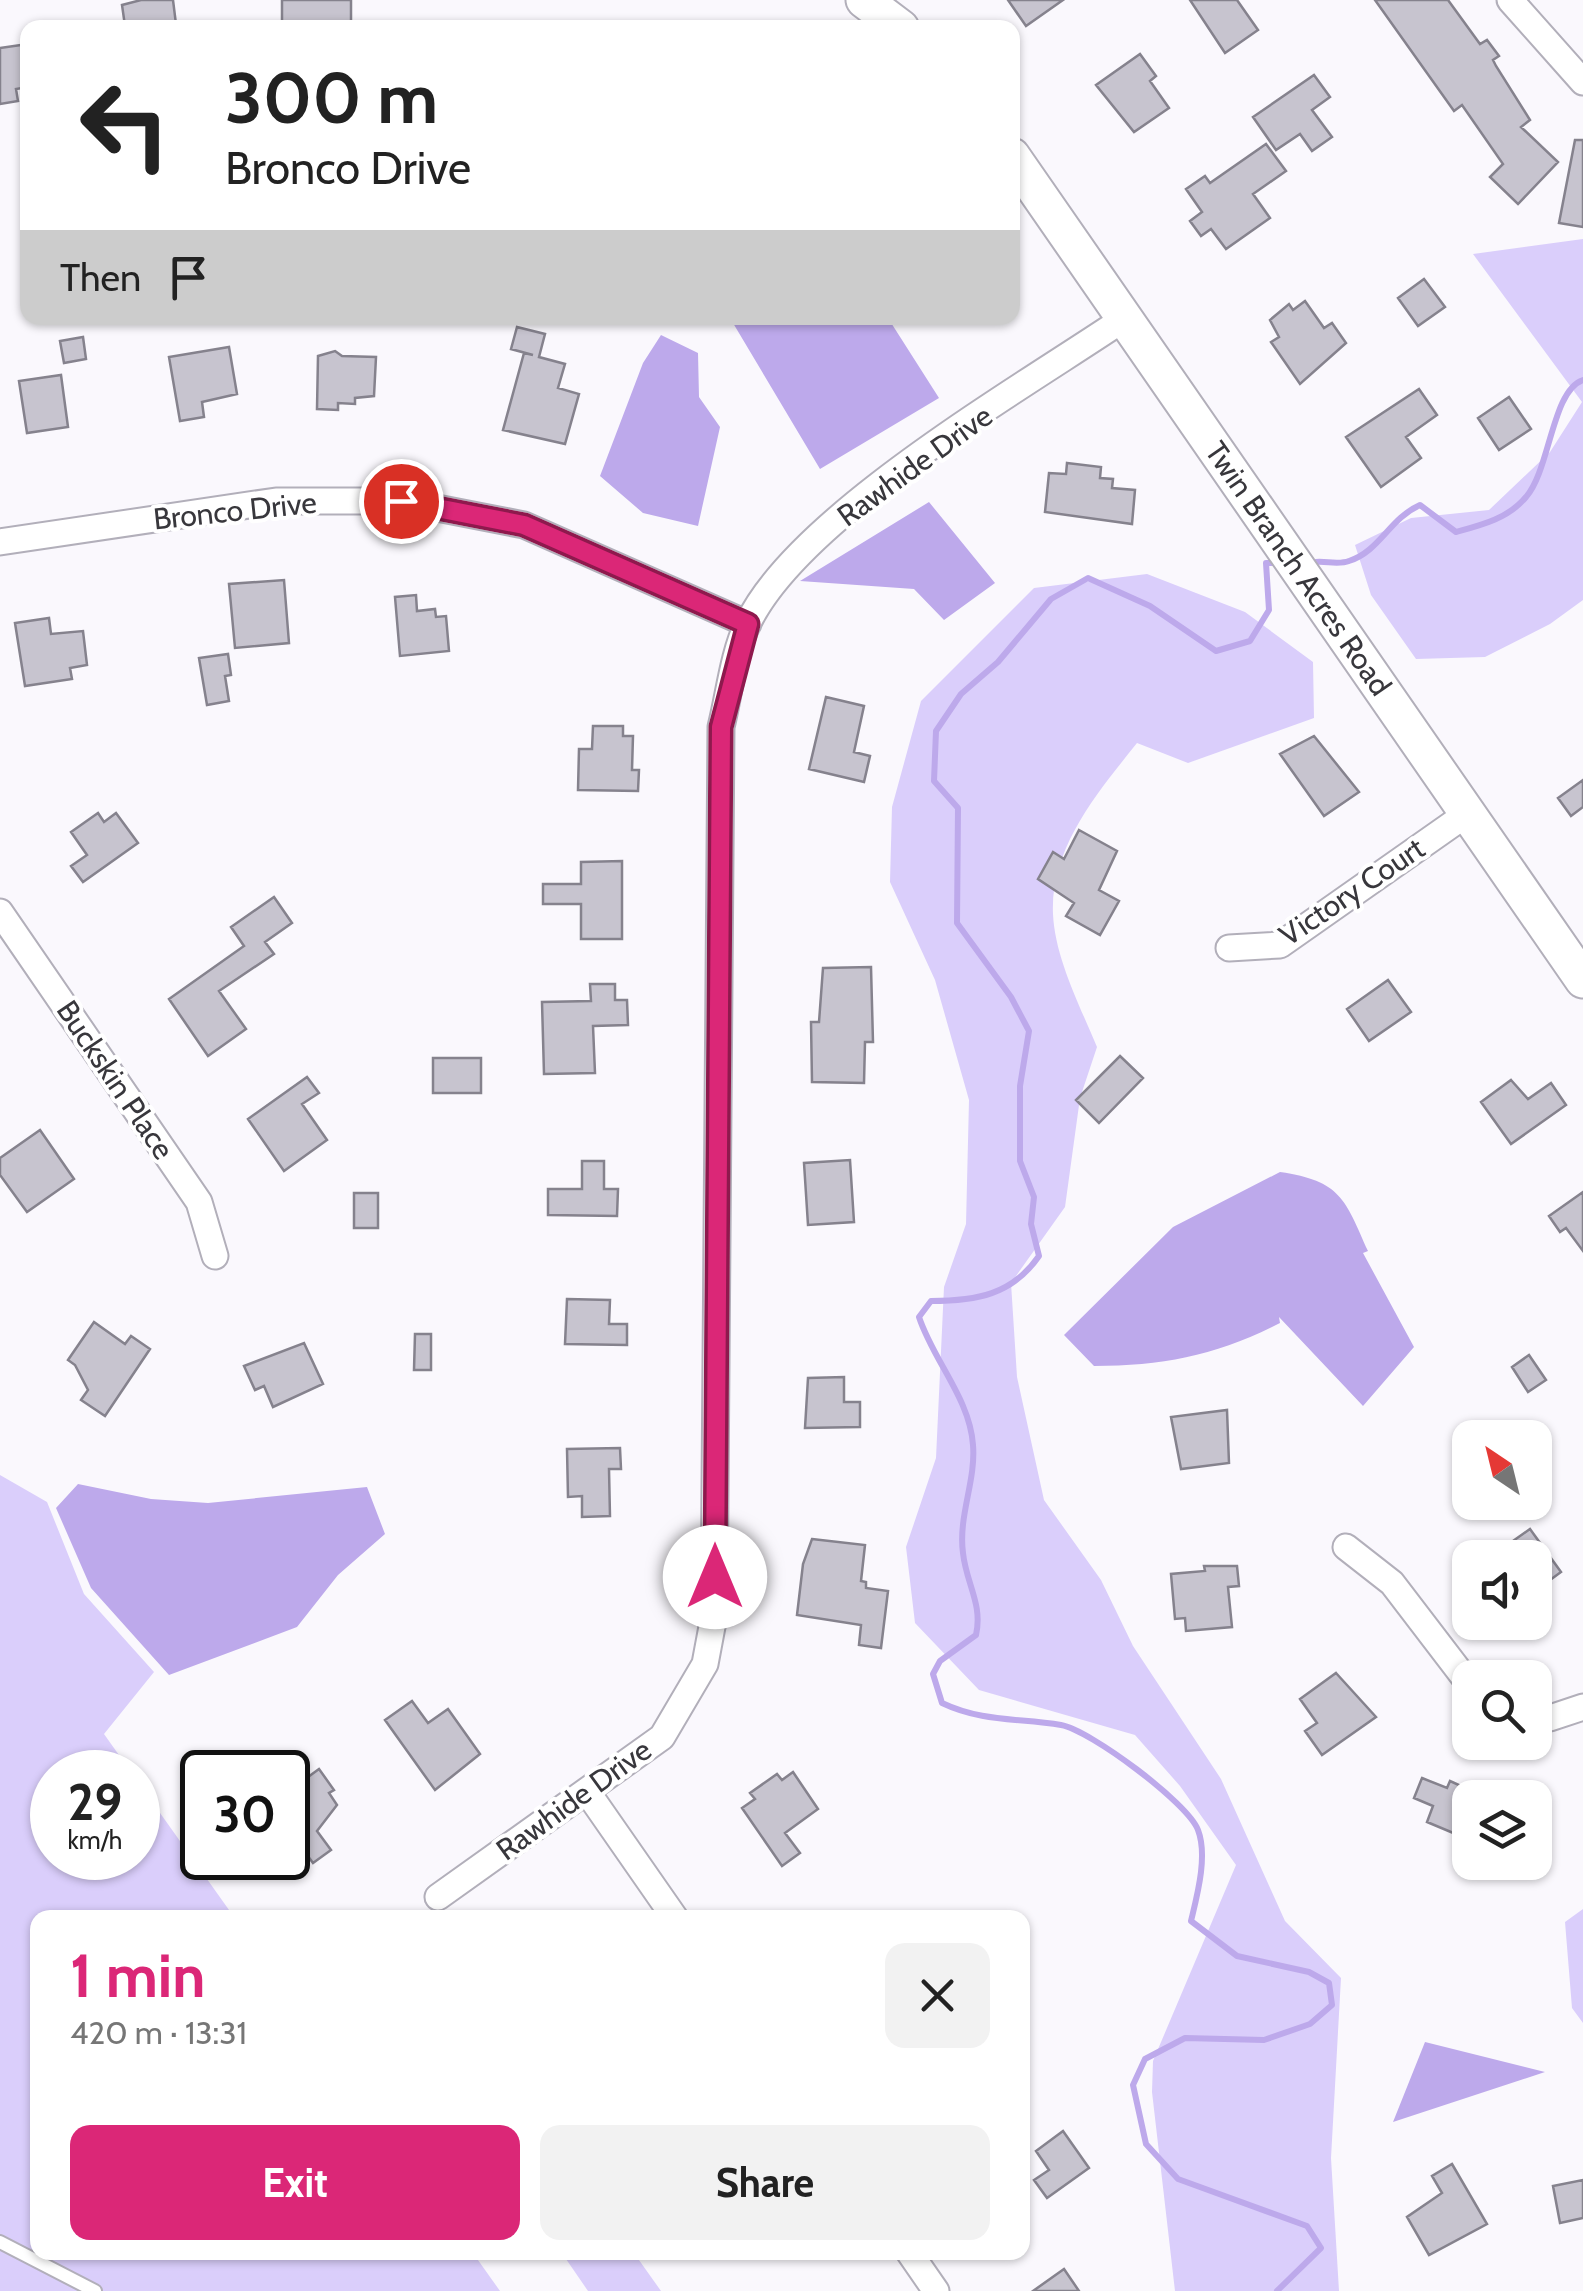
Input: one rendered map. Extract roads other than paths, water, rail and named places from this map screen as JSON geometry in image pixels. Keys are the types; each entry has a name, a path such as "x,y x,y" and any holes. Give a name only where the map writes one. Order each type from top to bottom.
{"street":[{"path":"864,0 890,20"},
{"path":"1510,0 1583,82"},
{"name":"Twin Branch Acres Road","path":"1020,167 1583,980"},
{"name":"Rawhide Drive","path":"438,1897 662,1737 705,1664 714,1616 721,727 748,624 788,568 863,497 1125,318"},
{"name":"Bronco Drive","path":"0,542 276,501 401,501 524,525 748,624"},
{"name":"Victory Court","path":"1229,948 1280,946 1468,814"},
{"name":"Buckskin Place","path":"0,912 199,1202 215,1256"},
{"path":"1346,1547 1392,1583 1452,1661"},
{"path":"1552,1717 1583,1708"},
{"path":"588,1793 669,1910"},
{"path":"915,2260 936,2291"}],"lane":[{"path":"0,2242 30,2257"},
{"path":"35,2260 95,2291"}],"waterway":[{"path":"1316,562 1341,563 1360,556 1400,518 1420,505 1456,532 1512,510 1534,485 1564,399 1583,380"},
{"path":"1273,563 1266,563 1269,610 1250,641 1216,651 1150,606 1088,578 1051,599 998,662 961,694 936,731 934,781 958,808 957,923 1011,997 1029,1031 1020,1086 1020,1161 1034,1197 1031,1224 1039,1256 1005,1287 978,1297 931,1301 919,1317 965,1412 973,1445 962,1539 978,1624 976,1635 940,1661 933,1674 942,1703 986,1716 1061,1725 1093,1740 1137,1769 1176,1803 1198,1830 1202,1864 1191,1921 1237,1956 1309,1972 1329,1983 1332,2005 1310,2024 1264,2040 1185,2038 1145,2059 1133,2085 1146,2144 1178,2179 1307,2226 1321,2248 1277,2291"}]}
